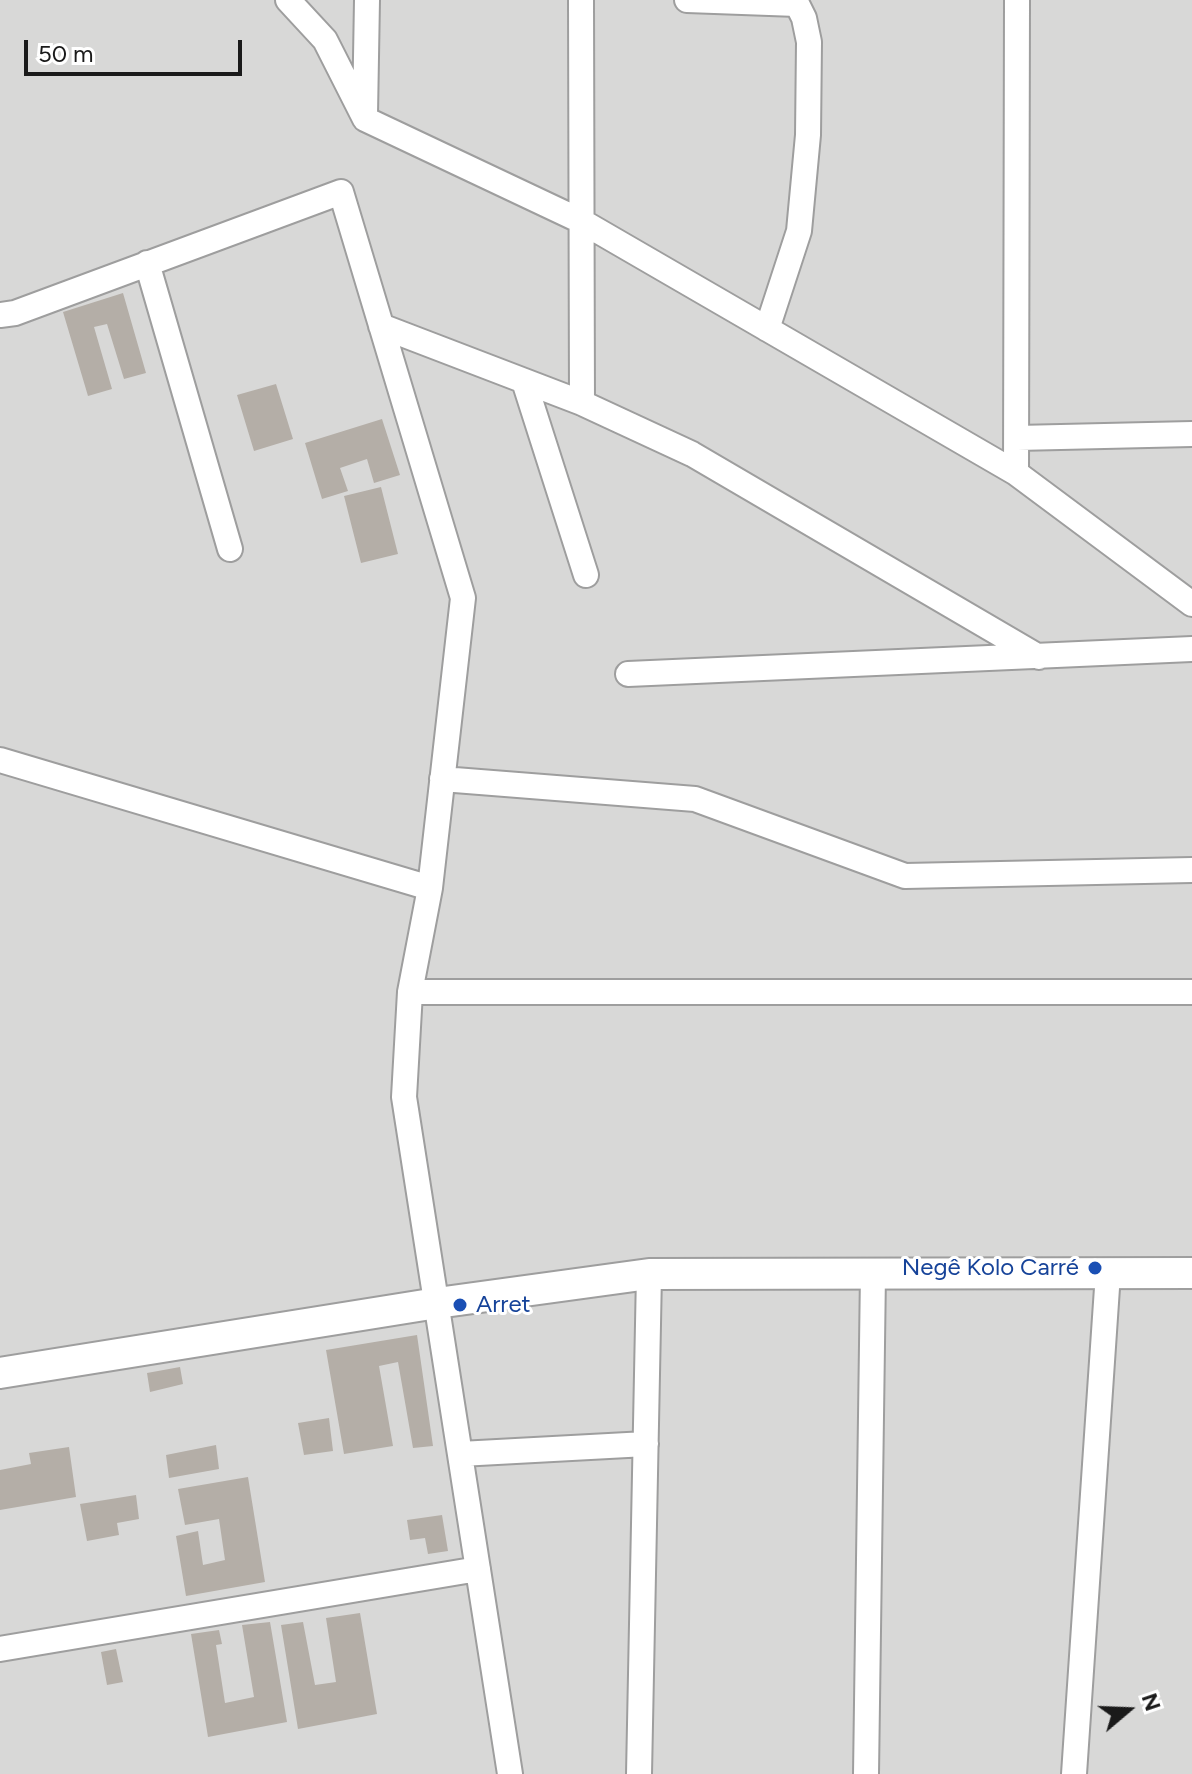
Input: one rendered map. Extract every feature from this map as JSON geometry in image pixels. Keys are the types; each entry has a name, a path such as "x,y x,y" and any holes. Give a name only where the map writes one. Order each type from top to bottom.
{"street":[{"path":"288,0 325,40 365,119 581,221 1016,473 1192,604"},
{"path":"365,119 367,0"},
{"path":"581,0 582,403"},
{"path":"687,0 797,4 804,18 809,42 808,135 799,231 767,329"},
{"path":"1016,473 1017,0"},
{"path":"0,315 15,313 341,192 463,598 430,888 410,992 404,1097 510,1774"},
{"path":"147,263 230,549"},
{"path":"381,326 582,403 692,454 1039,657"},
{"path":"524,381 586,575"},
{"path":"1017,438 1192,434"},
{"path":"628,674 1192,649"},
{"path":"0,760 430,888"},
{"path":"442,779 695,799 905,876 1192,870"},
{"path":"410,992 1192,992"},
{"path":"866,1774 873,1273"},
{"path":"1074,1774 1108,1273"},
{"path":"0,1373 437,1303 649,1274 1192,1273"},
{"path":"639,1774 649,1274"},
{"path":"460,1454 646,1444"},
{"path":"0,1649 478,1569"}],"shaded area":[{"path":"0,0 1192,0 1192,1774 0,1774"}],"building":[{"path":"123,293 146,373 124,379 107,324 94,327 112,389 88,396 63,312"},
{"path":"276,384 293,439 254,451 237,395"},
{"path":"382,419 400,475 374,483 367,459 340,468 348,491 322,499 305,443"},
{"path":"381,487 398,554 361,563 344,496"},
{"path":"417,1335 433,1446 413,1448 398,1362 379,1366 393,1446 344,1454 326,1350"},
{"path":"180,1367 183,1384 150,1392 147,1373"},
{"path":"329,1418 333,1451 304,1455 298,1423"},
{"path":"216,1445 219,1469 169,1478 166,1455"},
{"path":"69,1447 76,1497 0,1510 0,1470 31,1464 29,1453"},
{"path":"248,1477 265,1582 186,1596 176,1536 198,1531 203,1565 225,1560 219,1519 185,1525 178,1489"},
{"path":"136,1495 139,1519 117,1523 119,1535 87,1541 80,1504"},
{"path":"442,1515 448,1551 428,1554 425,1538 410,1540 407,1520"},
{"path":"360,1613 377,1714 298,1729 281,1625 303,1622 315,1685 336,1682 326,1618"},
{"path":"270,1622 287,1722 208,1737 191,1634 219,1630 222,1644 216,1645 225,1703 254,1697 242,1625"},
{"path":"116,1649 123,1682 107,1685 101,1652"}],"place":[{"name":"Negê Kolo Carré","path":"1095,1268"},
{"name":"Arret","path":"460,1305"}]}
